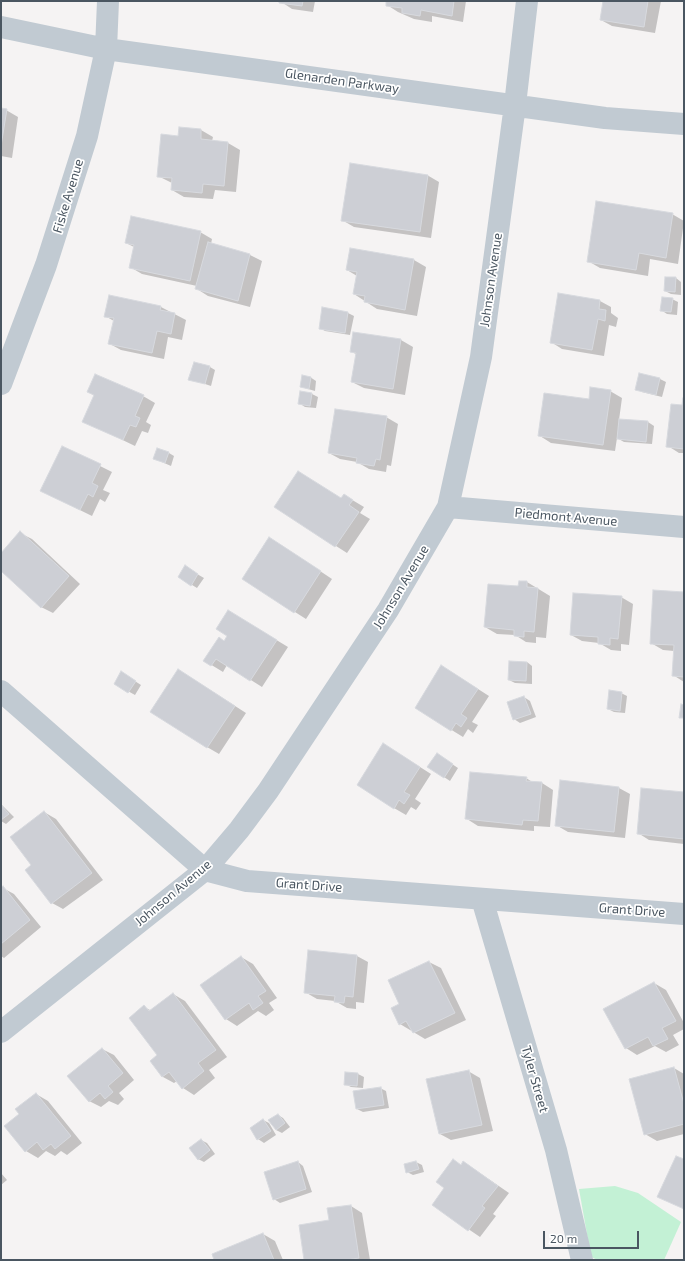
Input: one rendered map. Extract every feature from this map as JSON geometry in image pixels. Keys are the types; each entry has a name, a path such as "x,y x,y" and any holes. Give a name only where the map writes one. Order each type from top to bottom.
{"street":[{"name":"Fiske Avenue","path":"1,384 28,318 67,202 87,136 106,49 108,1"},
{"name":"Johnson Avenue","path":"1,1032 205,870 239,830 317,719 388,610 448,507 481,357 515,105 527,1"},
{"name":"Glenarden Parkway","path":"1,27 106,49 605,118 684,124"},
{"name":"Piedmont Avenue","path":"448,507 684,527"},
{"name":"Grant Drive","path":"1,691 205,870 247,881 684,914"},
{"name":"Tyler Street","path":"482,899 556,1150 582,1260"}],"green space":[{"path":"615,1186 638,1193 681,1222 664,1260 598,1260 591,1257 579,1189"}],"building":[{"path":"279,1 303,1 302,6 279,3"},
{"path":"386,1 454,1 452,16 421,10 420,16 402,13 402,8 386,6"},
{"path":"603,1 648,1 644,27 600,20"},
{"path":"1,108 7,109 1,146"},
{"path":"179,127 201,129 201,139 228,142 224,186 203,184 202,193 171,190 172,178 157,177 161,134 178,136"},
{"path":"350,163 428,175 420,232 341,221"},
{"path":"596,201 673,213 666,258 639,253 636,270 587,262"},
{"path":"131,216 201,231 190,281 129,268 134,245 125,243"},
{"path":"208,242 250,254 238,301 195,289"},
{"path":"350,248 414,259 405,310 364,302 365,296 353,294 357,272 346,270"},
{"path":"665,277 676,277 675,292 664,291"},
{"path":"558,293 600,300 599,309 606,310 605,321 598,319 592,350 550,343"},
{"path":"109,295 161,306 160,310 175,313 171,334 157,331 152,353 108,344 114,318 104,317"},
{"path":"662,297 673,298 671,312 660,311"},
{"path":"322,307 348,312 345,333 319,329"},
{"path":"353,332 401,339 393,389 351,382 356,353 350,352"},
{"path":"194,362 210,366 205,384 188,380"},
{"path":"639,373 660,378 656,395 635,390"},
{"path":"95,374 144,395 135,416 140,418 136,427 130,425 123,440 82,422 94,395 87,392"},
{"path":"302,375 311,377 309,389 300,387"},
{"path":"590,387 611,390 603,445 538,436 544,393 589,399"},
{"path":"300,391 312,393 310,406 298,404"},
{"path":"683,398 684,449 666,447 671,404 682,405"},
{"path":"335,409 387,416 380,460 376,459 374,466 356,463 357,458 328,453"},
{"path":"619,419 648,421 646,442 617,439"},
{"path":"62,446 101,464 92,483 98,486 93,497 88,494 80,510 40,491"},
{"path":"157,448 169,452 165,463 153,459"},
{"path":"298,471 341,498 344,494 353,500 349,505 359,512 335,547 274,507"},
{"path":"20,531 69,576 41,608 1,571 1,553"},
{"path":"269,537 321,571 294,613 242,579"},
{"path":"185,565 198,574 191,586 178,577"},
{"path":"519,581 527,581 527,587 538,588 534,632 524,631 524,637 514,636 514,630 484,627 488,584 518,586"},
{"path":"653,590 684,592 684,677 672,676 674,645 650,644"},
{"path":"573,593 622,596 618,639 610,638 610,645 598,644 598,637 570,635"},
{"path":"228,610 277,640 250,681 216,659 211,666 203,661 219,637 224,641 227,636 216,629"},
{"path":"509,661 527,662 526,681 508,680"},
{"path":"441,665 478,689 461,714 467,718 461,727 456,723 451,731 415,708"},
{"path":"178,669 235,706 207,748 150,712"},
{"path":"121,671 136,681 128,693 114,684"},
{"path":"609,690 622,692 620,711 607,709"},
{"path":"524,696 531,714 513,720 507,702"},
{"path":"681,704 684,705 684,718 679,718"},
{"path":"383,743 420,767 404,792 410,795 404,804 399,800 394,809 357,785"},
{"path":"437,753 453,764 444,778 427,767"},
{"path":"470,772 527,777 526,781 542,782 538,821 523,820 522,825 465,819"},
{"path":"560,780 619,787 614,832 555,826"},
{"path":"641,788 684,792 684,839 637,834"},
{"path":"1,805 9,814 1,820"},
{"path":"44,811 92,873 51,904 25,870 31,865 10,837"},
{"path":"3,886 30,920 1,944 1,888"},
{"path":"308,950 357,955 353,997 345,996 344,1003 334,1002 335,996 304,993"},
{"path":"241,956 266,991 258,996 263,1003 253,1010 249,1003 225,1020 200,985"},
{"path":"429,961 455,1013 413,1033 406,1021 399,1025 391,1008 399,1004 388,980"},
{"path":"654,982 676,1021 662,1028 668,1039 653,1046 648,1037 625,1049 603,1009"},
{"path":"173,993 216,1050 198,1063 204,1071 182,1089 169,1072 162,1077 150,1061 157,1055 129,1018 144,1005 149,1011"},
{"path":"102,1048 123,1073 108,1086 113,1092 105,1099 100,1093 89,1102 67,1076"},
{"path":"674,1067 684,1104 684,1124 644,1135 629,1079"},
{"path":"469,1070 482,1125 439,1134 426,1079"},
{"path":"345,1072 358,1073 357,1086 344,1085"},
{"path":"381,1087 384,1105 356,1109 353,1091"},
{"path":"36,1093 71,1136 55,1149 51,1144 43,1150 37,1142 25,1152 4,1126 19,1114 15,1109"},
{"path":"278,1114 285,1123 276,1130 268,1120"},
{"path":"263,1119 271,1131 257,1140 250,1128"},
{"path":"201,1139 210,1150 198,1160 189,1148"},
{"path":"676,1156 684,1159 684,1209 657,1197"},
{"path":"453,1159 461,1165 463,1161 498,1186 482,1206 485,1208 468,1231 432,1205 444,1188 436,1182"},
{"path":"298,1161 306,1189 273,1200 264,1172"},
{"path":"416,1161 419,1169 406,1173 404,1164"},
{"path":"351,1205 359,1258 346,1260 304,1260 299,1225 329,1220 327,1208"},
{"path":"263,1233 274,1260 214,1260 212,1254"}]}
